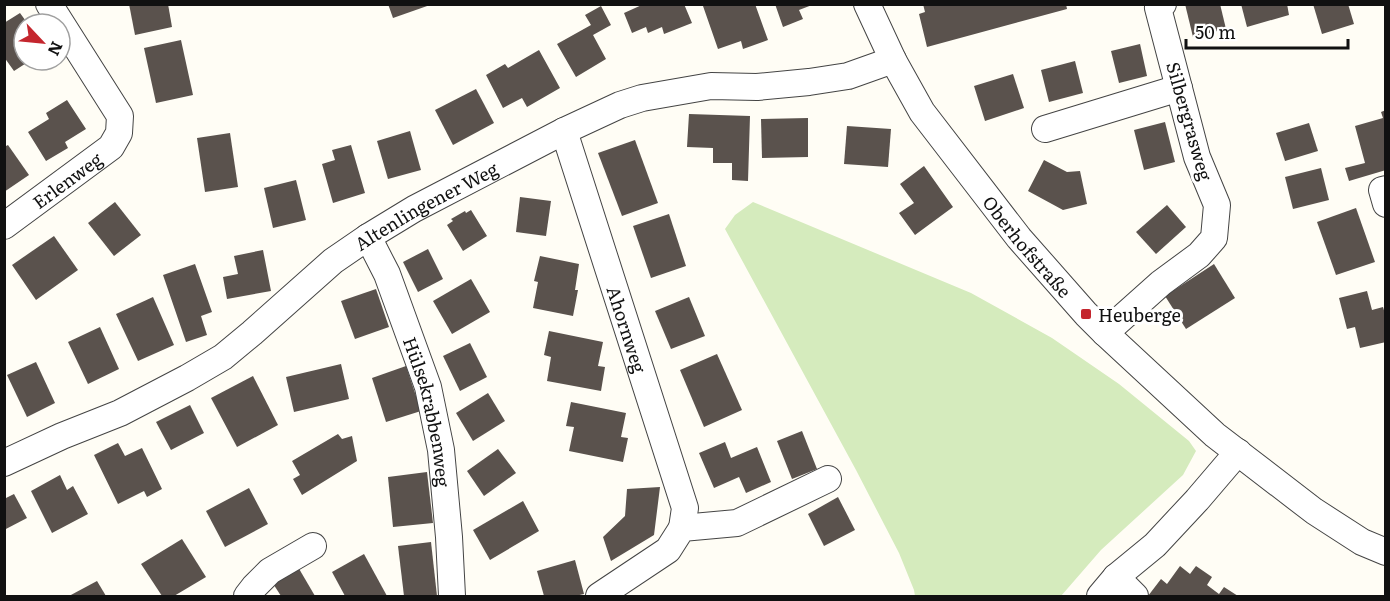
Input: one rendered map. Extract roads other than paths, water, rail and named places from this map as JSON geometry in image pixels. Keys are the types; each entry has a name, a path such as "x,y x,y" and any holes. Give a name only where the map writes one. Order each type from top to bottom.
{"street":[{"name":"Erlenweg","path":"4,226 111,147 119,133 120,116 48,4"},
{"name":"Oberhofstraße","path":"867,4 893,60 922,112 1020,238 1105,333 1215,435 1314,511 1362,542 1386,552"},
{"name":"Silbergrasweg","path":"1105,333 1161,283 1199,255 1214,238 1217,205 1197,157 1158,8 1163,4"},
{"name":"Altenlingener Weg","path":"4,463 62,436 120,413 224,357 333,261 368,237 414,209 564,130 620,105 642,98 711,86 757,87 809,82 848,76 893,60"},
{"path":"1045,129 1179,88"},
{"name":"Ahornweg","path":"564,130 685,508 682,528"},
{"path":"1386,189 1382,190 1386,204"},
{"name":"Hülsekrabbenweg","path":"368,237 387,274 429,387 441,450 452,597"},
{"path":"1135,597 1108,587 1155,545 1238,452"},
{"path":"599,597 668,550 682,528 737,523 828,479"},
{"path":"247,597 270,571 313,546"}],"place":[{"name":"Heuberge","path":"1086,314"}]}
